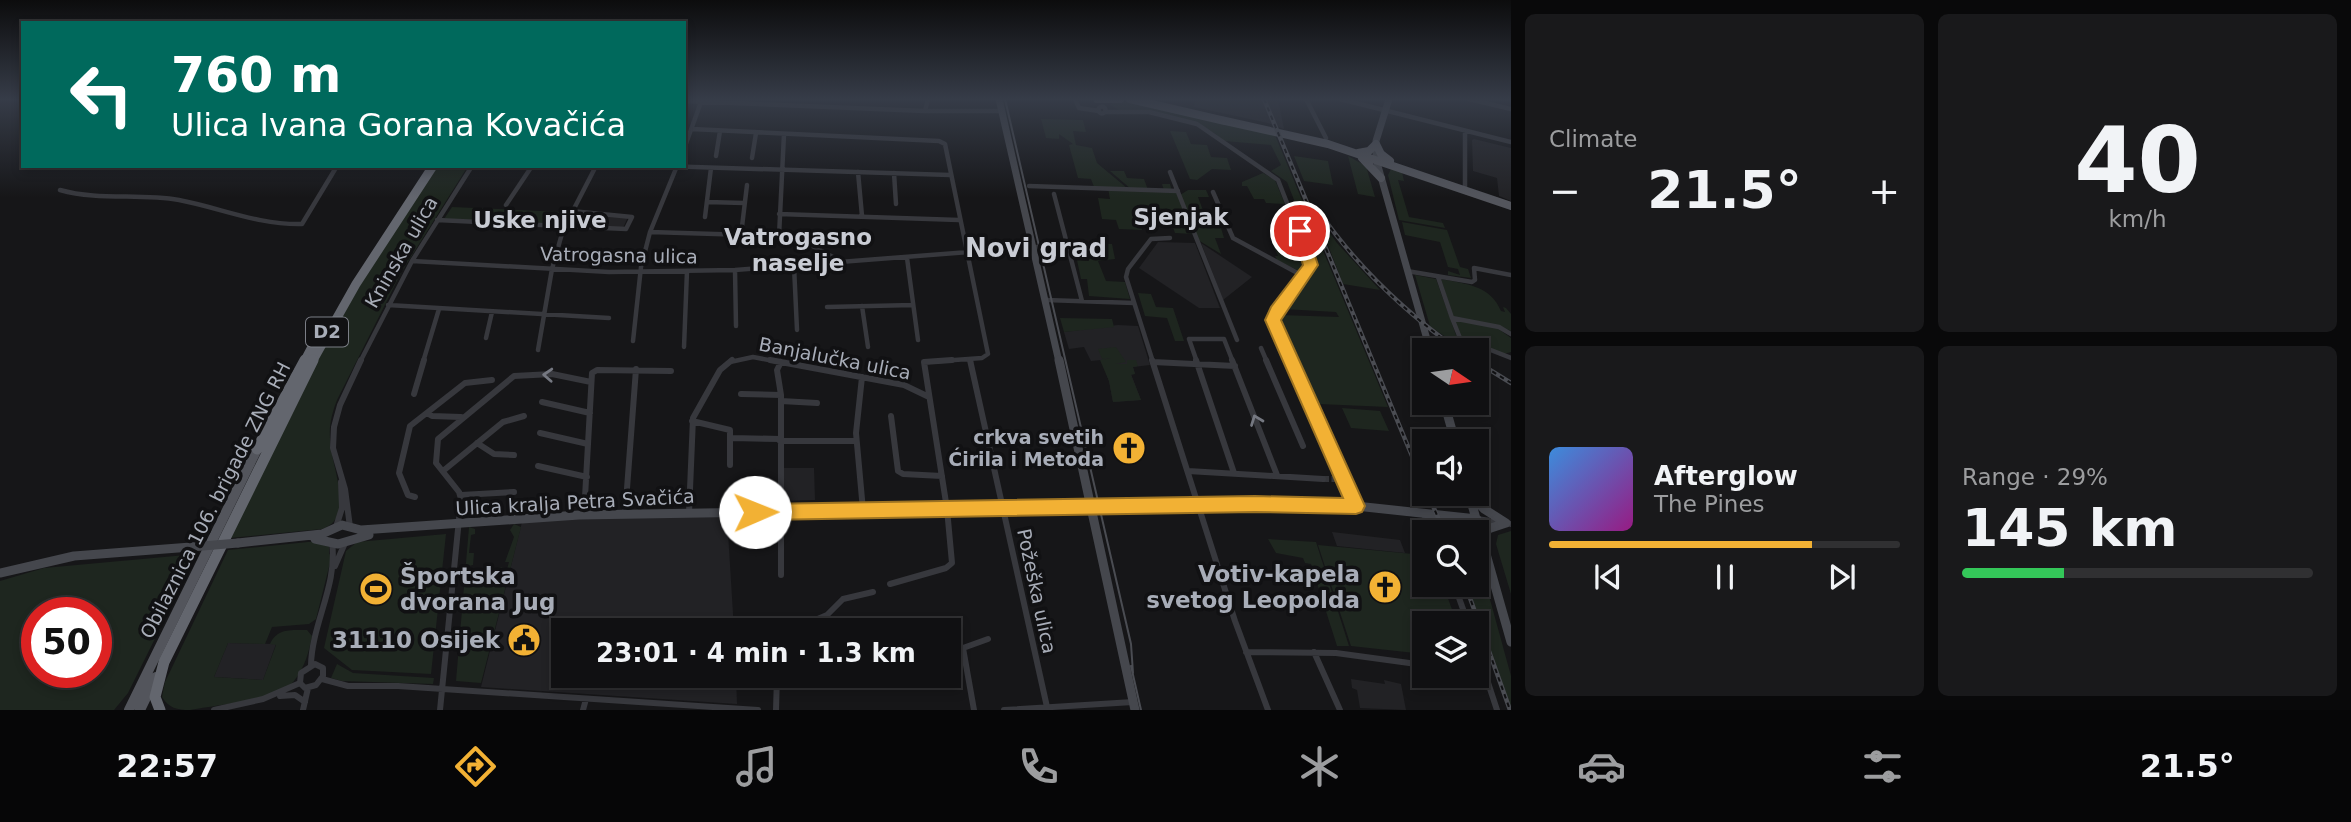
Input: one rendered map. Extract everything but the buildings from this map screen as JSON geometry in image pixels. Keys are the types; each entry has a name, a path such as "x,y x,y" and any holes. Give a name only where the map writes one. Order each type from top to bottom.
{"highway":[{"name":"Obilaznica 106. brigade ZNG RH","path":"257,449 346,287 425,168"},
{"name":"Obilaznica 106. brigade ZNG RH","path":"164,662 327,333 383,239 432,168"},
{"path":"160,710 155,697 164,662"}],"main road":[{"path":"1007,132 1134,706"},
{"path":"1273,132 1376,159 1511,206"},
{"path":"1379,132 1376,159 1427,338"},
{"path":"1351,152 1367,152 1376,144"},
{"path":"1376,144 1384,157 1401,167"},
{"path":"1351,152 1372,165 1381,178"},
{"path":"1381,178 1384,168 1401,167"},
{"name":"Obilaznica 106. brigade ZNG RH","path":"129,710 257,449"},
{"name":"Ulica kralja Petra Svačića","path":"351,528 361,530 584,515 1199,505 1356,506 1477,519"},
{"path":"1449,514 1464,510 1466,506"},
{"path":"1473,506 1477,519"},
{"path":"1481,506 1508,524"},
{"path":"1449,514 1457,520"},
{"path":"1489,529 1508,524"},
{"path":"0,573 61,558 292,538 322,534 342,525 351,528 347,540 338,544 324,539 292,538"},
{"name":"Ulica kralja Petra Svačića","path":"347,540 431,526"},
{"path":"332,542 330,535 335,529"},
{"path":"1489,571 1511,642"},
{"name":"Obilaznica 106. brigade ZNG RH","path":"140,710 164,662"},
{"path":"122,710 145,680"}],"street":[{"path":"716,156 720,132"},
{"path":"740,132 943,142 987,352 985,358 970,359"},
{"path":"1209,132 1278,180 1311,259 1311,265 1276,311 1273,320 1337,479 1356,506"},
{"path":"1323,132 1326,138"},
{"path":"1465,132 1465,189"},
{"path":"1470,132 1511,142"},
{"path":"752,158 756,133"},
{"path":"779,236 784,134"},
{"path":"686,167 950,175"},
{"path":"60,190 103,198 165,198 261,223 295,225 302,224 336,168"},
{"name":"Kninska ulica","path":"351,528 347,520 345,489 332,448 336,417 359,361 388,305 412,261 471,168"},
{"path":"506,205 530,168"},
{"path":"538,350 552,269 565,227 595,168"},
{"path":"633,341 640,272 650,232 677,168"},
{"path":"705,217 711,168"},
{"path":"859,172 863,216"},
{"path":"1170,172 1237,340"},
{"path":"894,173 896,204"},
{"path":"741,234 747,185"},
{"path":"1029,186 1178,191"},
{"path":"1213,192 1233,237 1303,276"},
{"path":"1054,194 1082,301"},
{"path":"707,202 744,203"},
{"path":"437,220 626,229 632,217 571,211"},
{"path":"779,214 959,220"},
{"path":"650,232 779,236 816,247 842,262"},
{"path":"1170,238 1153,238 1127,271 1134,303 1246,652 1268,710"},
{"path":"1034,247 1068,248"},
{"name":"Vatrogasna ulica","path":"412,261 640,272 735,270 1034,247"},
{"path":"907,258 918,340"},
{"path":"794,266 797,330"},
{"path":"1407,271 1474,282 1474,268 1511,275"},
{"path":"735,270 736,326"},
{"path":"684,347 687,271"},
{"path":"1438,277 1460,338 1511,358"},
{"path":"1046,300 1134,303"},
{"path":"388,305 609,318"},
{"path":"827,307 913,305"},
{"path":"862,306 868,347"},
{"path":"414,394 439,309"},
{"path":"486,338 492,312"},
{"path":"1452,318 1499,327 1511,334"},
{"path":"1234,473 1189,339 1224,339 1277,475"},
{"path":"1261,348 1303,446"},
{"name":"Banjalučka ulica","path":"689,513 692,421 720,370 729,362 749,356 904,385 929,397"},
{"name":"Banjalučka ulica","path":"890,584 950,566 953,557 947,509 924,362 970,359"},
{"name":"Požeška ulica","path":"970,359 1003,507 1041,708"},
{"path":"781,362 777,370 781,398 781,575"},
{"path":"1153,362 1235,366"},
{"path":"625,514 636,369"},
{"path":"584,515 593,371 671,371"},
{"path":"440,710 461,495 436,463 438,439 506,380 517,375 552,374 591,382"},
{"path":"862,377 856,441 863,510"},
{"path":"415,497 408,495 399,474 408,430 465,383 492,380"},
{"path":"741,394 817,403"},
{"path":"542,402 590,412"},
{"path":"427,412 432,416 461,417"},
{"path":"443,471 509,418 524,416"},
{"path":"891,416 898,471 902,474 942,476"},
{"path":"692,421 727,428 732,438 730,465"},
{"path":"540,433 589,444"},
{"path":"732,438 856,441"},
{"path":"477,443 494,454 514,455"},
{"path":"538,466 587,477"},
{"path":"1188,471 1322,478"},
{"name":"Kninska ulica","path":"335,529 342,508 340,475"},
{"path":"461,495 514,492"},
{"path":"1423,512 1427,520"},
{"path":"1477,519 1508,524"},
{"path":"300,683 302,672 311,665 331,575 341,548 347,540"},
{"path":"331,575 332,542"},
{"path":"822,618 847,597 873,592"},
{"path":"974,710 962,648 988,639"},
{"path":"1246,652 1314,652 1380,657 1412,663"},
{"path":"1314,652 1340,710"},
{"path":"304,706 308,688 322,679 324,672 321,666 311,665"},
{"path":"322,679 348,686 586,699 638,706 758,710"},
{"path":"300,683 308,688"},
{"path":"270,697 300,683"},
{"path":"1489,684 1497,710"},
{"path":"776,710 777,688"},
{"path":"214,710 270,697 295,695 304,706"},
{"path":"583,710 586,699"},
{"path":"1004,710 1134,706"}],"shaded area":[{"path":"1044,132 1073,132 1076,145 1092,148 1097,163 1127,188 1094,187 1091,179 1078,178 1069,145 1073,144 1059,134 1059,139 1046,138"},
{"path":"1170,132 1186,132 1191,144 1207,145 1211,157 1227,158 1231,170 1212,169 1197,180 1190,179"},
{"path":"1212,132 1262,132 1275,135 1388,407 1319,404 1280,315 1339,317 1336,312 1283,309 1318,261 1287,182 1271,171 1281,165 1271,145 1224,141"},
{"path":"1474,139 1511,148 1511,201 1499,196 1497,178 1473,171"},
{"path":"1294,156 1328,161 1333,185 1304,181"},
{"path":"1348,156 1366,166 1375,197 1358,194"},
{"path":"434,168 467,168 401,273 337,400 330,433 339,490 338,514 332,523 322,529 230,538 339,315"},
{"path":"1391,169 1402,172 1404,181 1398,180 1409,217 1443,223 1445,228 1399,220 1388,175"},
{"path":"1110,171 1124,171 1127,178 1144,179 1148,190 1164,190 1162,184 1170,184 1172,191 1177,192 1193,234 1175,233 1167,209 1135,207 1142,230 1119,229 1116,220 1102,219 1098,198 1110,199 1108,188 1131,189"},
{"path":"1263,173 1275,180 1285,204 1254,199 1247,186 1242,186 1242,182"},
{"path":"1188,190 1206,190 1209,197 1198,197 1207,221 1219,221 1224,238 1215,238 1221,254 1198,240 1180,195"},
{"path":"452,207 563,212 559,225 444,219"},
{"path":"576,213 628,217 623,228 573,225"},
{"path":"1319,222 1322,222 1337,243 1380,290 1343,284"},
{"path":"1402,222 1447,230 1460,267 1468,269 1471,278 1448,275 1448,271 1460,275 1458,269 1448,267 1440,242 1405,235"},
{"path":"1158,242 1195,243 1220,308 1199,308 1139,268"},
{"path":"1097,243 1112,244 1115,259 1098,261 1106,281 1125,282 1130,299 1089,296 1087,279 1081,279 1077,260 1089,261 1087,250 1099,251"},
{"path":"1201,243 1252,277 1223,300"},
{"path":"1272,243 1303,243 1310,265 1303,273 1277,260"},
{"path":"1415,275 1436,279 1456,335 1461,338 1447,338 1430,326"},
{"path":"1441,279 1484,291 1501,311 1505,312 1503,307 1511,314 1511,331 1500,326 1453,317"},
{"path":"1138,293 1151,294 1156,307 1173,308 1184,341 1175,341 1167,318 1145,316"},
{"path":"1060,318 1112,319 1114,327 1064,332"},
{"path":"1454,320 1497,328 1511,338 1511,352 1504,354 1489,348 1489,338 1460,337"},
{"path":"1118,325 1138,326 1150,365 1133,367 1135,374 1131,374 1141,400 1113,402 1101,360 1091,361 1084,347 1069,349 1064,332"},
{"path":"1116,347 1126,362 1115,364 1127,364 1127,360 1136,360 1138,366 1133,367 1135,374 1131,375 1141,400 1113,402 1109,381 1100,360 1111,358 1102,359 1098,349"},
{"path":"1342,408 1380,411 1389,431 1351,428"},
{"path":"781,468 814,468 815,500 781,501"},
{"path":"727,516 733,618 551,618 551,688 736,688 737,704 481,687 522,522 566,518"},
{"path":"514,524 521,527 481,683 456,681 469,527 475,529 475,534 471,535 469,553 474,553 473,565 468,566 467,575 502,567 500,573 506,573 509,562 505,562 514,537 510,530"},
{"path":"1511,531 1511,594 1496,544 1498,535"},
{"path":"1332,532 1400,540 1405,553 1337,546"},
{"path":"446,534 431,674 352,670 324,648 346,551 357,542"},
{"path":"1268,539 1316,542 1349,646 1337,646 1311,564 1305,563 1303,558 1276,553"},
{"path":"308,542 329,546 329,554 332,555 316,619 309,624 272,627 265,644 228,643 214,677 263,680 276,645 270,644 276,635 285,631 307,630 312,636 309,648 304,665 294,681 275,693 229,704 190,710 177,709 168,704 162,697 165,682 228,550"},
{"path":"1318,545 1412,554 1412,597 1447,597 1453,611 1412,611 1412,653 1351,646"},
{"path":"197,554 128,693 114,710 0,710 0,581 44,568"},
{"path":"1489,596 1511,676 1511,710 1489,649 1489,611 1475,611 1470,597"},
{"path":"228,643 276,644 263,680 214,677"},
{"path":"337,664 353,673 434,678 433,684 342,681 331,678"},
{"path":"1351,679 1385,684 1384,680 1401,684 1406,710 1360,708 1357,690 1352,688"}],"tunnel":[{"path":"1323,479 1335,479"}],"tram line":[{"path":"1013,132 1131,644 1133,673"},
{"path":"1131,666 1141,710"}],"railway":[{"path":"1278,132 1412,456"},
{"path":"1320,213 1350,252 1383,288 1442,338"},
{"path":"1489,369 1511,383"},
{"path":"1433,506 1439,520"},
{"path":"1470,597 1510,710"}],"place":[{"name":"crkva svetih Ćirila i Metoda","path":"1129,448"},
{"name":"Votiv-kapela svetog Leopolda","path":"1385,587"},
{"name":"Športska dvorana Jug","path":"376,589"},
{"name":"31110 Osijek","path":"524,640"}],"district":[{"name":"Sjenjak","path":"1181,217"},
{"name":"Uske njive","path":"540,220"},
{"name":"Novi grad","path":"1036,248"},
{"name":"Vatrogasno naselje","path":"798,250"}],"route":[{"path":"755,512 1255,504 1356,506 1273,320 1276,311 1311,265 1300,231"}]}
